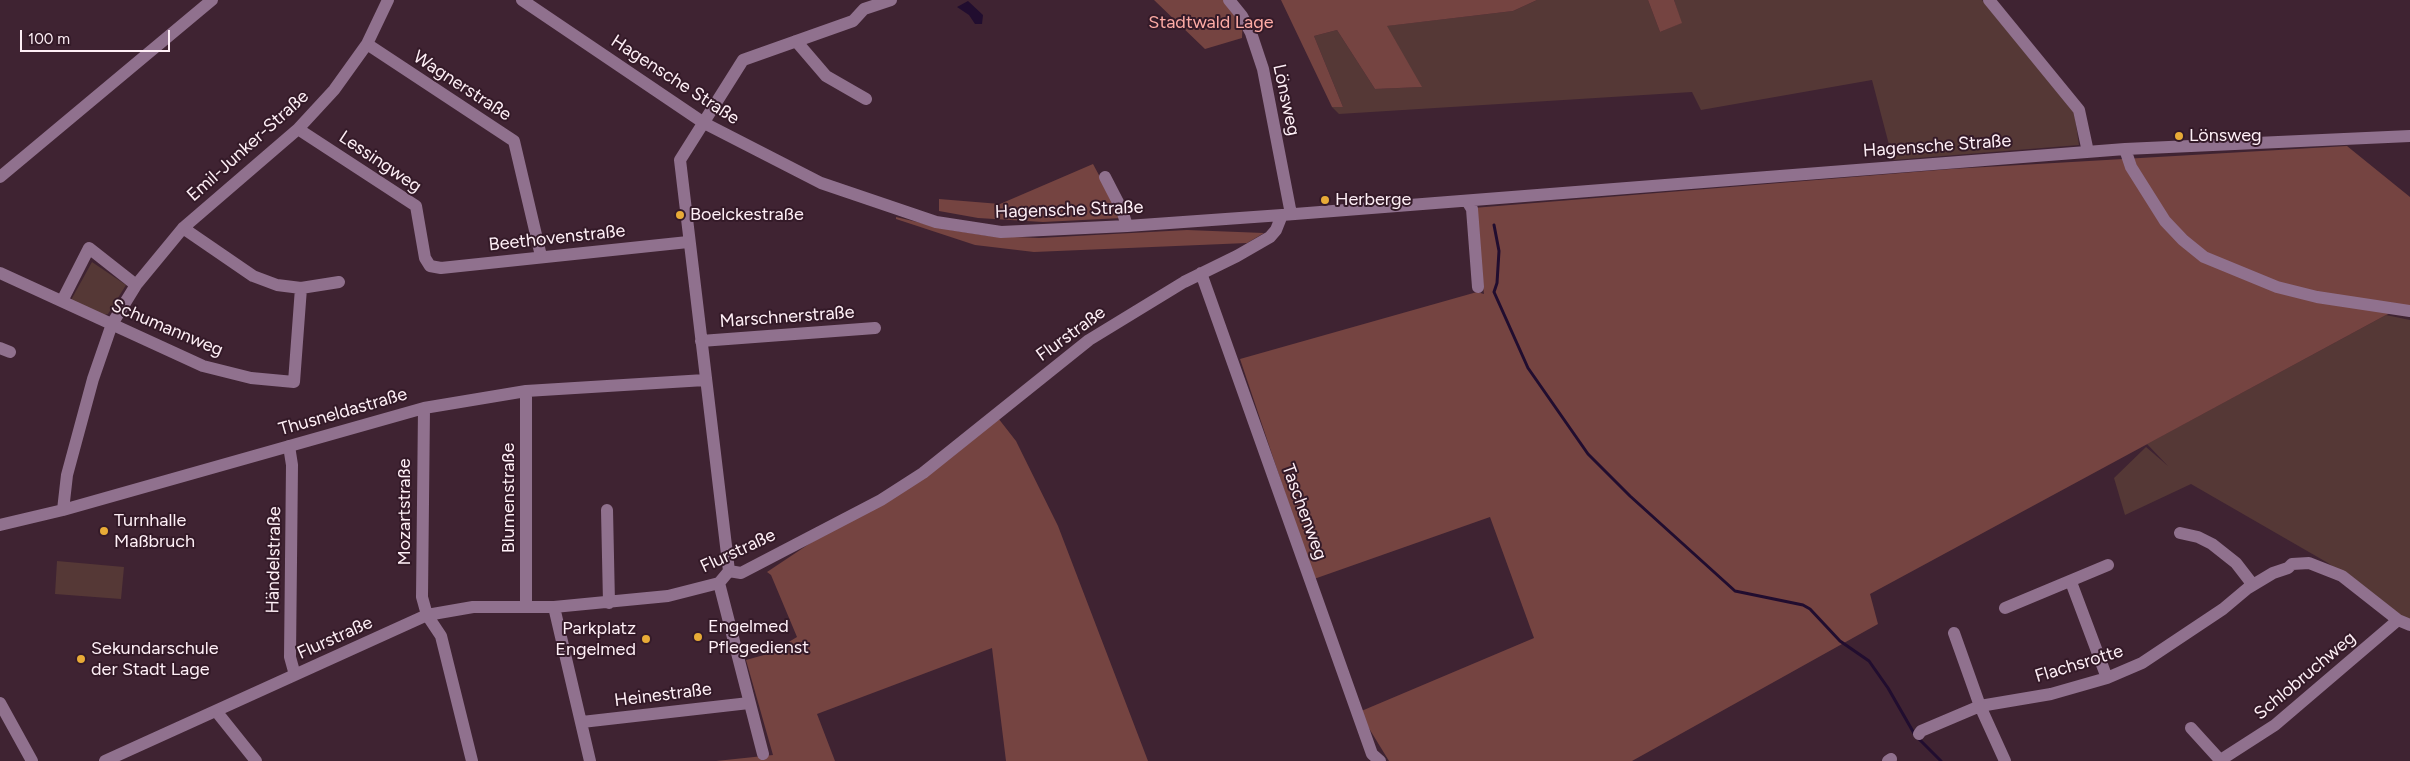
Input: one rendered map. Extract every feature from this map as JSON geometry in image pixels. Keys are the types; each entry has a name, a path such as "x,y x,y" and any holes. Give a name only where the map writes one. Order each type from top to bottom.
{"street":[{"path":"0,177 212,0"},
{"name":"Emil-Junker-Straße","path":"63,510 67,474 94,379 112,324 136,285 183,228 298,129 334,90 367,44 388,0"},
{"name":"Hagensche Straße","path":"522,0 704,123 821,183 936,222 1001,232 1127,226 1286,215 2125,149 2410,136"},
{"path":"729,571 688,242 680,160 743,60 853,21 865,5 891,0"},
{"name":"Lönsweg","path":"1229,0 1242,16 1251,33 1262,69 1286,215"},
{"path":"1988,0 2079,110 2088,152"},
{"path":"796,41 826,76 866,99"},
{"name":"Wagnerstraße","path":"367,44 514,141 541,256"},
{"name":"Lessingweg","path":"298,129 416,206 425,258 430,266"},
{"path":"2125,149 2131,166 2165,221 2183,240 2204,257 2277,287 2317,297 2410,311"},
{"path":"1105,177 1122,210 1127,226"},
{"path":"1466,201 1472,209 1478,287"},
{"name":"Flurstraße","path":"106,761 428,615 473,607 554,607 668,596 719,582 729,571 742,573 881,500 924,473 1089,340 1142,306 1270,238 1286,215"},
{"path":"183,228 253,276 277,285 301,288 339,282"},
{"name":"Beethovenstraße","path":"430,266 441,268 688,242"},
{"path":"62,301 89,248 136,285"},
{"name":"Schumannweg","path":"0,273 202,366 250,378 294,382 301,288"},
{"name":"Taschenweg","path":"1201,273 1372,754 1380,761"},
{"name":"Marschnerstraße","path":"701,341 875,328"},
{"name":"Thusneldastraße","path":"0,525 63,510 424,408 526,391 705,380"},
{"name":"Blumenstraße","path":"526,391 526,606"},
{"name":"Mozartstraße","path":"424,408 422,597 428,615 441,636 472,761"},
{"name":"Händelstraße","path":"289,446 292,464 290,657 295,675"},
{"path":"607,510 608,603"},
{"path":"2180,533 2198,537 2212,544 2236,563 2253,585"},
{"name":"Flachsrotte","path":"1919,734 1921,731 1980,706 2051,694 2107,678 2142,663 2223,609 2253,585 2292,564 2309,563 2342,576 2404,622"},
{"path":"2005,608 2108,566"},
{"path":"719,582 763,754"},
{"path":"2071,582 2107,678"},
{"path":"554,607 590,761"},
{"name":"Schlobruchweg","path":"2191,728 2220,761 2275,725 2404,622"},
{"path":"1954,632 1980,706 2005,761"},
{"path":"0,703 32,761"},
{"name":"Heinestraße","path":"582,722 749,703"},
{"path":"216,711 256,761"}],"shaded area":[{"path":"1537,0 1648,0 1660,32 1681,23 1674,0 1982,0 2074,111 2079,145 1893,160 1872,80 1701,110 1692,92 1339,114 1332,107 1343,107 1314,36 1337,30 1375,89 1421,87 1386,26 1513,11"},
{"path":"968,1 983,15 982,24 975,24 969,15 957,7"},
{"path":"92,262 126,285 108,314 100,316 71,300"},
{"path":"2386,315 2410,320 2410,622 2328,563 2191,484 2125,515 2114,478 2146,447 2168,466 2147,444"},
{"path":"57,561 124,567 121,599 55,594"}],"green space":[{"name":"Stadtwald Lage","path":"1154,0 1231,0 1243,14 1242,38 1205,49"},
{"path":"1281,0 1537,0 1513,11 1387,26 1422,87 1375,89 1337,30 1314,36 1343,107 1332,107"},
{"path":"1648,0 1674,0 1682,23 1660,32"},
{"path":"2347,146 2410,197 2410,305 2386,315 1870,594 1878,624 1632,761 1389,761 1359,712 1534,638 1490,517 1314,579 1240,359 1477,292 1484,294 1473,208 1951,169"},
{"path":"1093,164 1122,218 1043,222 978,218 939,211 939,199 1000,204"},
{"path":"896,217 951,230 989,236 1039,238 1187,230 1264,233 1247,243 1034,252 975,245 896,219"},
{"path":"998,418 1016,441 1058,526 1148,761 1006,761 992,648 817,714 835,761 716,761 773,755 746,660 789,648 787,643 797,637 771,575 767,572"}],"waterway":[{"path":"1494,225 1499,251 1497,283 1494,292 1528,368 1588,454 1630,496 1735,591 1803,605 1810,609 1840,641 1869,661 1888,688 1915,735 1941,761"}],"place":[{"name":"Lönsweg","path":"2179,136"},
{"name":"Herberge","path":"1325,200"},
{"name":"Boelckestraße","path":"680,215"},
{"name":"Turnhalle Maßbruch","path":"104,531"},
{"name":"Engelmed Pflegedienst","path":"698,637"},
{"name":"Parkplatz Engelmed","path":"646,639"},
{"name":"Sekundarschule der Stadt Lage","path":"81,659"}]}
